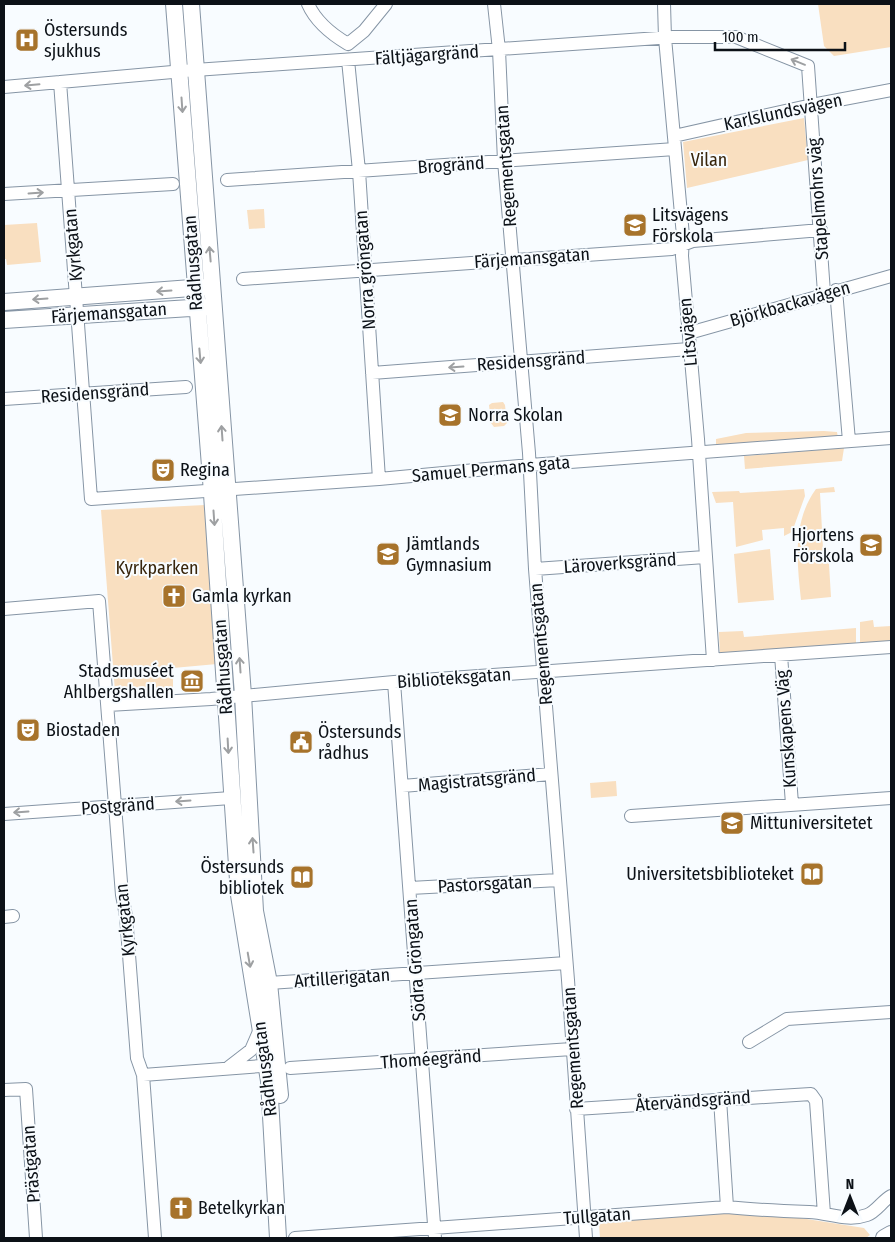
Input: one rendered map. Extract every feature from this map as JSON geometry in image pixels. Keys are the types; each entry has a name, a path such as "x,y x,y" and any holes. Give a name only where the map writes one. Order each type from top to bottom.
{"main road":[{"name":"Rådhusgatan","path":"174,4 187,71 213,286 219,489 234,696 256,893 255,911 268,983 278,1066 288,1238"},
{"name":"Rådhusgatan","path":"191,4 187,71 196,307 219,489"},
{"name":"Färjemansgatan","path":"4,302 213,286"},
{"name":"Färjemansgatan","path":"4,320 213,306"},
{"name":"Rådhusgatan","path":"234,696 231,798 240,912 261,1027 278,1066"},
{"name":"Rådhusgatan","path":"278,1066 269,1081 278,1238"}],"street":[{"path":"308,4 314,16 335,37 348,44 364,31 386,4"},
{"name":"Regementsgatan","path":"494,4 499,50 504,161 530,465 535,569 586,1238"},
{"name":"Litsvägen","path":"664,4 665,38 684,236 682,245 713,660"},
{"name":"Fältjägargränd","path":"4,87 187,71 665,38 736,37 808,66 812,105"},
{"name":"Norra gröngatan","path":"348,60 359,171 379,479"},
{"name":"Kyrkgatan","path":"60,82 91,498"},
{"name":"Karlslundsvägen","path":"674,136 812,105 891,90"},
{"name":"Stapelmohrs väg","path":"812,105 821,230 849,441"},
{"name":"Brogränd","path":"227,180 676,149"},
{"path":"4,194 173,184"},
{"name":"Färjemansgatan","path":"243,279 672,248 693,241 821,230"},
{"name":"Björkbackavägen","path":"689,332 891,276"},
{"name":"Residensgränd","path":"372,373 690,349"},
{"name":"Residensgränd","path":"4,399 186,387"},
{"name":"Samuel Permans gata","path":"91,498 379,479 530,465 891,438"},
{"name":"Läroverksgränd","path":"535,569 705,557"},
{"name":"Kyrkgatan","path":"4,609 98,601 137,1058 143,1075 155,1238"},
{"name":"Biblioteksgatan","path":"108,705 394,682 891,647"},
{"name":"Kunskapens Väg","path":"781,655 792,804"},
{"name":"Södra Gröngatan","path":"394,682 434,1233"},
{"name":"Magistratsgränd","path":"402,786 551,774"},
{"name":"Postgränd","path":"4,814 231,798"},
{"path":"631,816 891,798"},
{"name":"Pastorsgatan","path":"410,888 559,880"},
{"name":"Artillerigatan","path":"268,983 566,963"},
{"path":"749,1042 788,1019 891,1012"},
{"path":"229,1068 251,1050 261,1027"},
{"name":"Thoméegränd","path":"143,1075 229,1068 422,1059 572,1049"},
{"name":"Prästgatan","path":"4,1090 26,1089 36,1238"},
{"name":"Återvändsgränd","path":"576,1110 811,1094 816,1101 824,1214"},
{"path":"720,1099 728,1208"},
{"name":"Tullgatan","path":"296,1238 434,1233 585,1216 728,1208 824,1214 849,1219 869,1214 883,1200 891,1196"}],"green space":[{"path":"818,4 891,4 891,47 834,56 824,46"},
{"name":"Vilan","path":"804,118 808,160 687,188 683,142"},
{"path":"264,209 265,228 249,229 247,210"},
{"path":"37,223 41,262 7,265 6,259 4,259 4,225"},
{"path":"503,402 507,423 504,426 494,427 491,423 489,405"},
{"path":"837,432 838,438 716,446 716,439 746,433"},
{"path":"844,448 842,461 745,469 744,456"},
{"path":"834,487 835,492 820,493 823,548 828,548 831,597 801,600 798,543 803,515 816,489"},
{"path":"804,489 805,496 792,532 784,536 784,528 762,530 763,540 736,547 733,502 716,503 712,492 739,491 740,493"},
{"name":"Kyrkparken","path":"205,505 217,664 173,668 173,689 115,692 101,510"},
{"path":"770,549 774,600 738,603 734,554"},
{"path":"873,620 874,627 891,626 891,643 860,645 860,622"},
{"path":"856,628 856,644 720,656 719,632 743,631 744,637"},
{"path":"616,781 617,796 591,798 590,783"},
{"path":"728,1213 794,1217 864,1228 870,1235 866,1238 600,1238 599,1223"}],"place":[{"name":"Östersunds sjukhus","path":"27,40"},
{"name":"Litsvägens Förskola","path":"635,225"},
{"name":"Norra Skolan","path":"450,415"},
{"name":"Regina","path":"163,470"},
{"name":"Hjortens Förskola","path":"871,545"},
{"name":"Jämtlands Gymnasium","path":"388,554"},
{"name":"Gamla kyrkan","path":"174,596"},
{"name":"Stadsmuséet Ahlbergshallen","path":"192,681"},
{"name":"Biostaden","path":"28,730"},
{"name":"Östersunds rådhus","path":"301,742"},
{"name":"Mittuniversitetet","path":"732,823"},
{"name":"Universitetsbiblioteket","path":"812,874"},
{"name":"Östersunds bibliotek","path":"302,877"},
{"name":"Betelkyrkan","path":"181,1208"}]}
